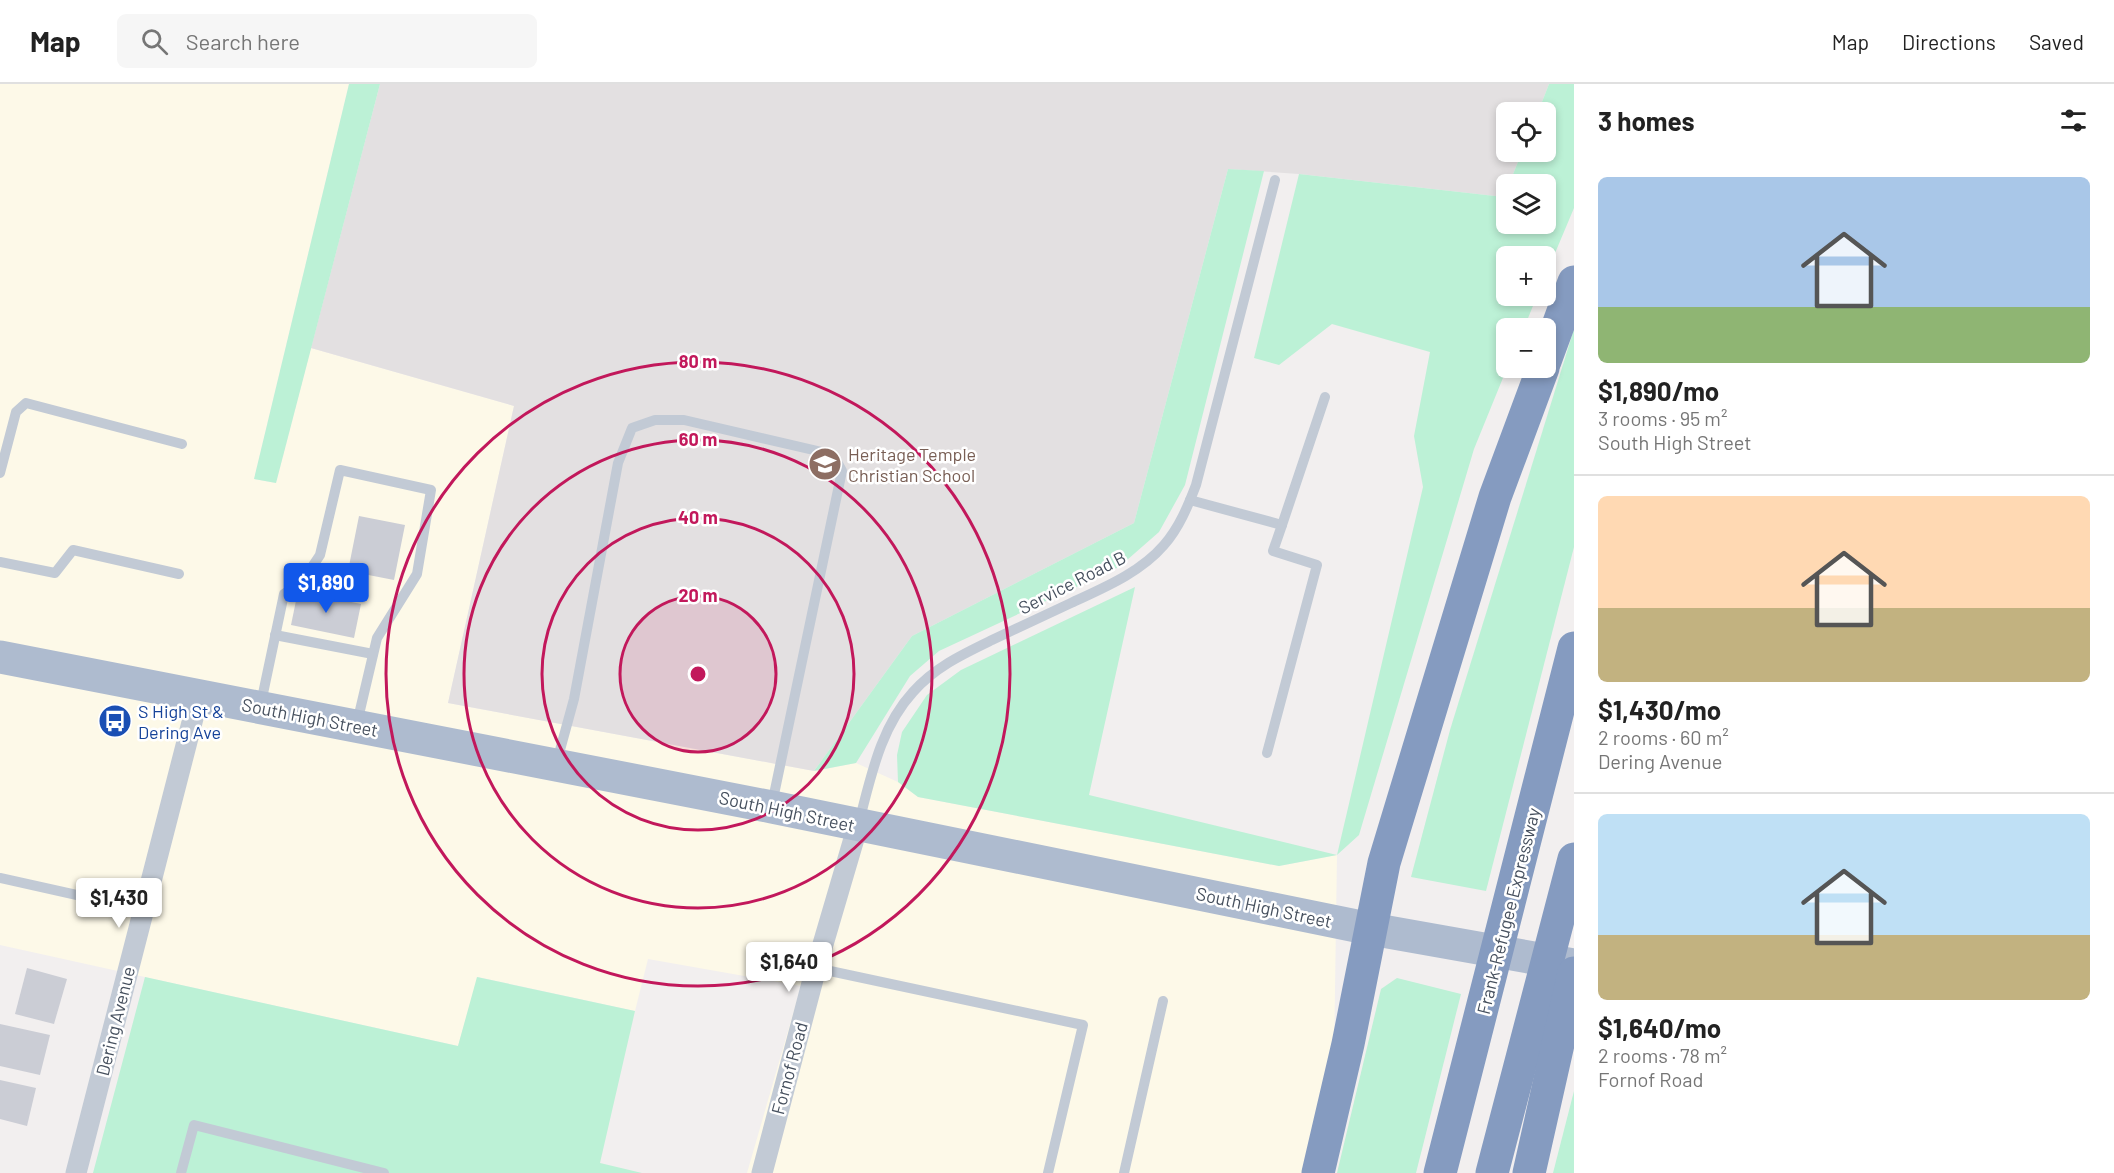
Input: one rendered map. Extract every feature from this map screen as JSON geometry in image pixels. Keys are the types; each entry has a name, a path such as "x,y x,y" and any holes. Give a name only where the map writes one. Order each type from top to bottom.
{"highway":[{"path":"1556,331 1574,282"},
{"path":"1318,1173 1348,1044 1384,863 1495,497 1539,378"},
{"name":"Frank-Refugee Expressway","path":"1440,1173 1574,648"},
{"path":"1492,1173 1574,858"},
{"path":"1529,1173 1574,973"}],"main road":[{"name":"South High Street","path":"0,657 772,807 1371,928 1574,965"}],"street":[{"name":"Dering Avenue","path":"76,1173 200,695"},
{"name":"Fornof Road","path":"762,1173 816,968 858,825"}],"lane":[{"name":"Service Road B","path":"858,825 882,742 911,694 924,680 956,657 1113,583 1138,567 1163,546 1179,525 1190,500 1275,180"},
{"path":"1267,753 1317,565 1273,550 1325,397"},
{"path":"0,473 16,412 26,403 182,444"},
{"path":"555,765 574,699 618,463 632,428 655,420 684,420 822,452 836,459 842,471 772,807"},
{"path":"260,707 284,594 302,582 320,555 340,470 431,490 417,574 377,638 356,726"},
{"path":"1190,500 1281,525"},
{"path":"0,562 55,573 73,550 178,574"},
{"path":"275,635 373,654"},
{"path":"0,878 144,910"},
{"path":"816,968 1083,1025 1048,1173"},
{"path":"1125,1173 1163,1001"},
{"path":"182,1173 194,1125 384,1173"}],"shaded area":[{"path":"0,84 349,84 254,479 276,483 311,348 514,406 448,703 814,771 856,763 898,782 918,797 1279,866 1337,855 1334,1058 1305,1173 747,1173 801,986 648,959 635,1011 478,977 458,1046 0,945"},
{"name":"Heritage Temple Christian School","path":"380,84 1549,84 1542,102 1496,102 1496,162 1518,162 1513,174 1496,174 1496,196 1299,174 1228,169 1134,523 912,636 814,771 448,703 514,406 311,348"}],"green space":[{"path":"349,84 380,84 276,483 254,479"},
{"path":"1549,84 1574,84 1574,208 1556,251 1556,246 1496,246 1496,306 1533,306 1528,318 1496,318 1496,378 1503,378 1474,449 1359,835 1337,855 1423,487 1414,436 1430,352 1332,324 1279,365 1254,358 1299,174 1496,196 1496,234 1556,234 1556,174 1513,174 1518,162 1556,162 1556,102 1542,102"},
{"path":"1228,169 1264,171 1185,485 1159,532 1119,567 939,651 910,676 856,763 814,771 912,636 1134,523"},
{"path":"1574,329 1574,547 1486,891 1411,877 1450,730"},
{"path":"1135,587 1089,795 1337,855 1279,866 918,797 898,782 897,755 902,732 927,695 961,670"},
{"path":"145,977 458,1046 477,977 635,1011 600,1163 642,1173 93,1173"},
{"path":"1397,978 1461,994 1416,1173 1337,1173 1381,989"},
{"path":"1574,1091 1574,1173 1553,1173"}],"building":[{"path":"359,516 405,525 394,580 348,571"},
{"path":"298,591 361,604 354,638 291,625"},
{"path":"27,968 67,979 54,1024 15,1014"},
{"path":"0,1024 50,1035 40,1075 0,1066"},
{"path":"0,1080 36,1088 27,1126 0,1119"}],"place":[{"name":"Heritage Temple Christian School","path":"825,464"},
{"name":"S High St & Dering Ave","path":"115,721"}]}
